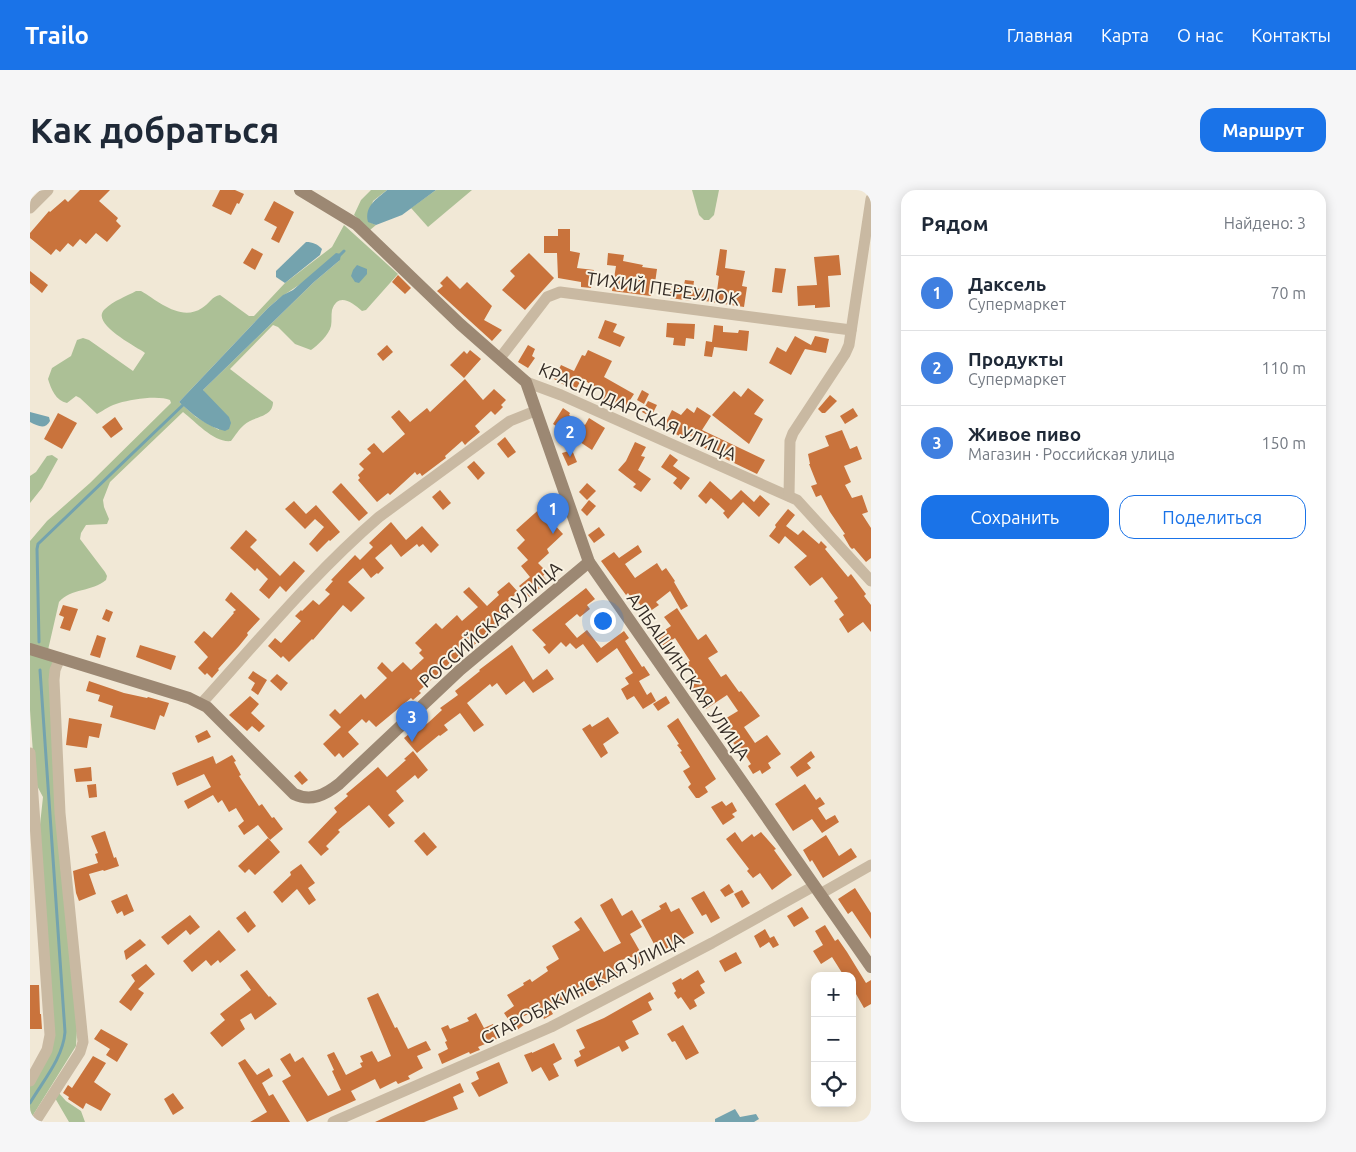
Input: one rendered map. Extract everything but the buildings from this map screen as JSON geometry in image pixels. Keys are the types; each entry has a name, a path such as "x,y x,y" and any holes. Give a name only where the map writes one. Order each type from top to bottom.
{"street":[{"path":"30,208 48,190"},
{"name":"КРАСНОДАРСКАЯ УЛИЦА","path":"300,190 356,224 460,324 526,382 789,496 803,505 871,581"},
{"path":"789,496 790,441 793,433 847,350 871,199"},
{"name":"ТИХИЙ ПЕРЕУЛОК","path":"500,358 547,297 560,292 851,330"},
{"name":"АЛБАШИНСКАЯ УЛИЦА","path":"526,382 589,562 871,967"},
{"path":"30,649 188,698 201,704 307,586 379,517 510,421 536,411"},
{"name":"РОССИЙСКАЯ УЛИЦА","path":"201,704 216,716 280,782 296,795 306,798 318,796 330,791 339,784 460,670 589,562"},
{"path":"35,1122 80,1052 83,1042 60,813 54,680 55,670 60,658"},
{"path":"30,754 50,1034 47,1050 30,1081"},
{"name":"СТАРОБАКИНСКАЯ УЛИЦА","path":"333,1122 551,1027 712,943 871,865"}],"green space":[{"path":"371,190 387,190 373,201 368,221 376,225 370,230 354,215 361,200"},
{"path":"436,190 472,190 428,227 411,208"},
{"path":"692,190 719,190 714,215 709,220 704,220 699,215"},
{"path":"344,225 398,274 366,310 362,311 346,300 338,301 332,310 331,326 328,333 311,350 295,344 278,327 273,325 230,369 273,402 272,407 266,414 244,425 231,441 218,439 183,412 110,482 103,500 109,519 107,524 86,525 80,539 105,572 106,580 94,587 69,594 59,602 48,650 30,645 30,541 47,521 90,483 171,403 170,400 159,398 138,399 116,404 97,414 76,396 67,403 57,397 48,379 52,368 71,356 77,340 83,338 89,340 133,371 145,353 115,334 103,321 102,315 105,309 112,304 136,291 141,291 170,308 186,313 202,308 220,295 249,316 254,316 285,283 332,247","holes":["340,260 314,282 203,390 219,430 196,417 179,402 268,308 294,288"]},
{"path":"52,455 58,459 42,488 30,503 30,476 36,472 47,456"},
{"path":"30,654 54,662 77,1030 76,1046 30,1120 30,1086 49,1052 39,834 43,797 35,782 30,710"},
{"path":"58,1092 66,1101 81,1111 85,1122 69,1122 55,1098"}],"water":[{"path":"387,190 436,190 402,215 376,225 368,222 367,216 370,207"},
{"path":"306,242 320,247 322,249 320,255 285,283 276,277 276,271"},
{"path":"336,253 341,254 340,260 314,282 203,390 229,417 231,423 229,429 225,431 206,423 179,402 268,308 283,295 293,290"},
{"path":"357,265 367,269 367,274 359,283 355,282 351,276"},
{"path":"30,412 49,417 50,421 46,426 36,425 30,422"},
{"path":"735,1109 740,1117 756,1114 759,1119 754,1122 715,1122 715,1119"}],"waterway":[{"path":"338,257 344,251"},
{"path":"39,642 38,544 185,403"},
{"path":"30,1103 61,1051 65,1032 40,670"}],"place":[{"name":"Продукты","path":"570,457"},
{"name":"Даксель","path":"553,534"},
{"name":"Живое пиво","path":"412,742"}]}
